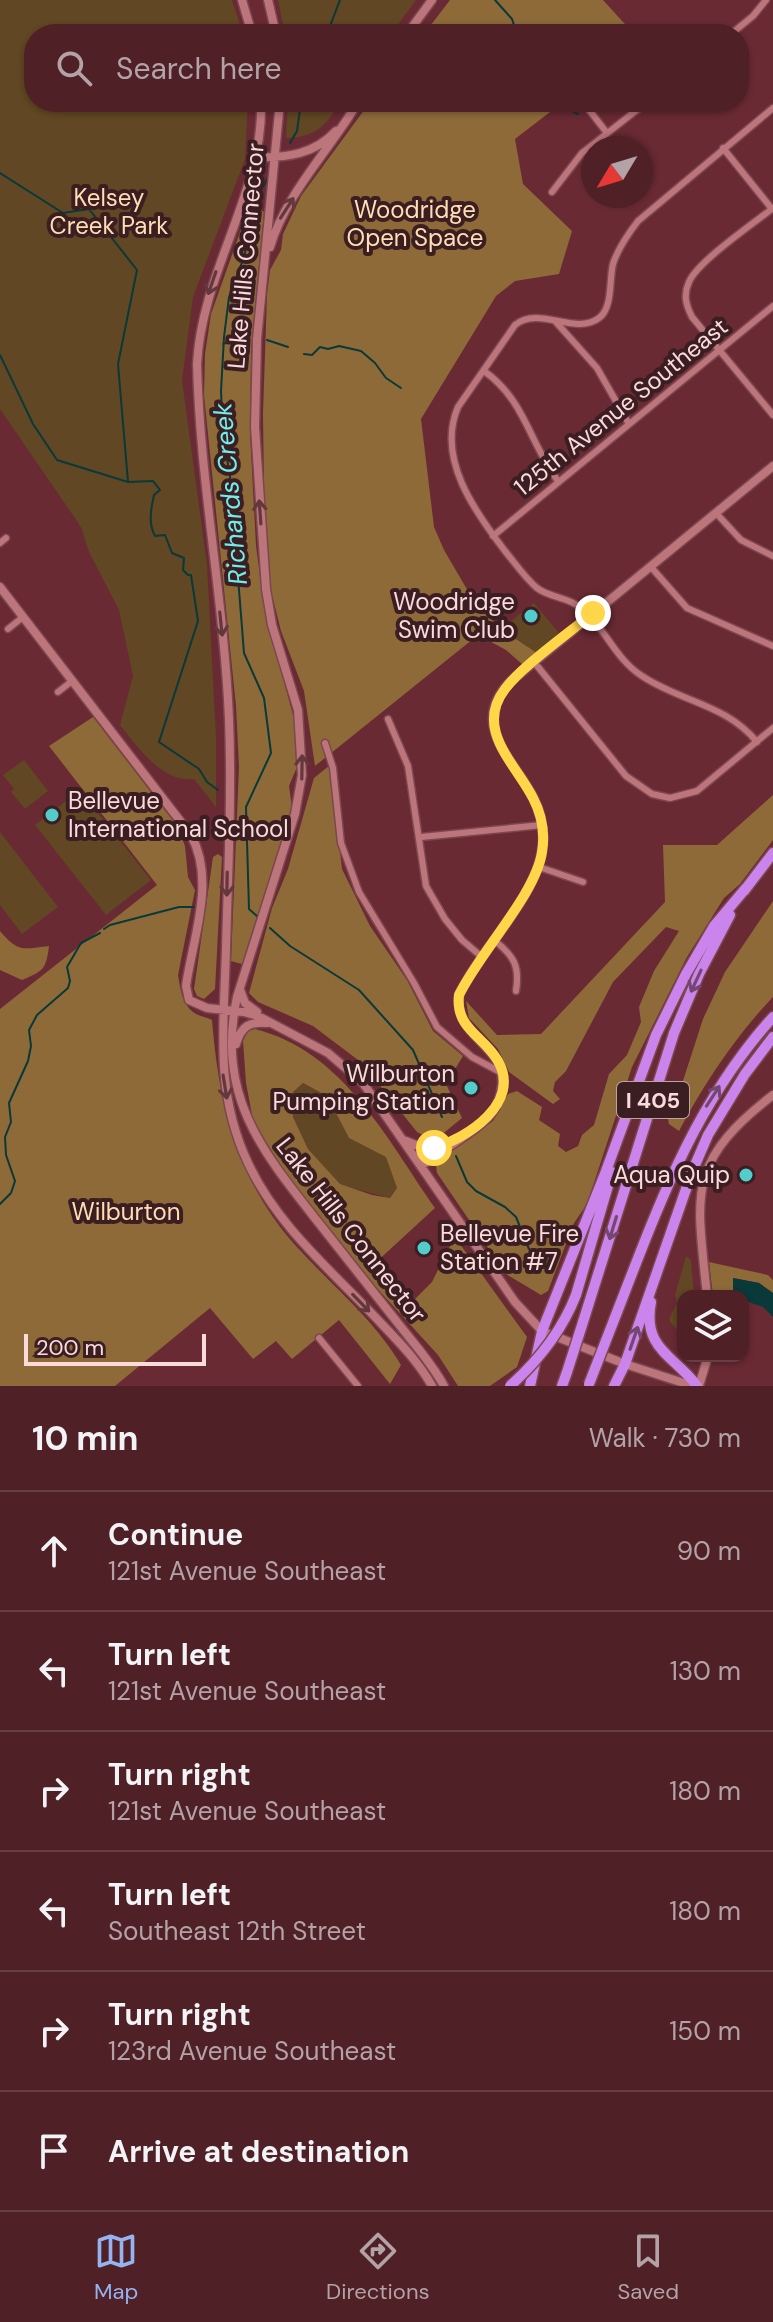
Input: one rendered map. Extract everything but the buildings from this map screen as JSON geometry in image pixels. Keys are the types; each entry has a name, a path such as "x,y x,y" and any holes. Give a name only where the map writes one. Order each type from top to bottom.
{"highway":[{"name":"I 405","path":"562,1386 674,1033 699,974 746,888 773,853"},
{"path":"530,1386 542,1331 656,1035 714,926 746,888"},
{"name":"I 405","path":"589,1385 667,1185 697,1122 730,1070 773,1017"},
{"path":"614,1386 625,1364 708,1135 745,1074 773,1037"},
{"path":"510,1386 532,1366 570,1310 627,1116"},
{"path":"658,1267 649,1315 652,1333 661,1351 696,1386"}],"main road":[{"path":"242,0 249,24"},
{"path":"268,0 274,24"},
{"path":"414,24 432,0"},
{"name":"Lake Hills Connector","path":"260,112 256,157 206,299 198,338 197,364 229,717 230,823 222,1010 222,1055 227,1101 234,1129 256,1180 290,1228 409,1353 432,1386"},
{"name":"Lake Hills Connector","path":"279,112 254,395 262,544 270,614 298,710 302,775 295,814 235,1010 235,1077 244,1111 264,1153 444,1386"},
{"path":"256,157 297,154 318,146 334,133 350,112"},
{"path":"264,267 283,212 352,112"},
{"path":"421,1166 491,1113 499,1099 502,1073 496,1058 467,1029 459,1008 459,995 539,867 542,853 542,825 535,801 497,742 494,719 497,703 506,686 533,661 773,466"},
{"path":"0,587 198,846 204,885 186,991 189,1000 222,1010 250,1013 274,1024 309,1041 363,1083 515,1302 542,1331 625,1364 696,1386 706,1362"},
{"path":"240,988 245,1003 274,1024"},
{"path":"233,1052 239,1032 247,1025 259,1022 274,1024"},
{"path":"706,1290 699,1212 706,1172 727,1135 773,1095"},
{"path":"402,1138 426,1149 451,1143"}],"street":[{"path":"743,24 766,0"},
{"path":"757,742 731,717 638,674 576,604 549,595 535,586 493,536 467,495 457,469 451,437 453,420 464,397 519,321 534,317 590,322 601,317 607,307 614,263 633,227 773,108"},
{"path":"591,112 607,133"},
{"path":"552,192 575,160 634,112"},
{"path":"723,148 772,208 697,270 688,284 686,304 692,317 773,415"},
{"name":"125th Avenue Southeast","path":"493,536 773,306"},
{"path":"555,321 597,368 629,424"},
{"path":"484,371 507,389 558,481"},
{"path":"716,513 741,540 773,556"},
{"path":"651,567 687,608 773,646"},
{"path":"8,629 23,617"},
{"path":"533,661 626,776 644,791 663,797 680,797 706,785 773,728"},
{"path":"58,692 72,681"},
{"path":"388,719 408,766 426,886 434,904 454,931 482,957"},
{"path":"325,743 333,768 341,843 359,892 437,1027 472,1057 502,1073"},
{"path":"421,837 542,825"},
{"path":"539,867 583,882"},
{"path":"494,940 511,953 516,962 516,991"},
{"path":"319,1338 358,1386"}],"green space":[{"name":"Kelsey Creek Park","path":"0,0 232,0 240,24 24,24 24,112 247,112 245,159 193,297 182,380 207,565 216,738 216,807 194,779 171,775 152,762 120,725 133,676 119,610 89,552 81,527 0,409"},
{"path":"278,0 416,0 398,24 283,24"},
{"path":"450,0 603,0 625,24 432,24"},
{"path":"287,112 334,112 319,129 286,138"},
{"name":"Woodridge Open Space","path":"363,112 550,112 515,139 523,184 572,231 559,274 515,281 496,296 421,419 434,527 444,550 468,591 498,627 537,653 522,664 506,650 478,635 315,766 304,691 281,631 271,591 264,494 263,413 270,270 281,250 283,234 301,196"},
{"path":"250,204 264,212 251,351 250,433 256,546 265,613 295,722 297,767 289,786 292,807 242,964 231,961 239,767 236,706 204,395 205,354 211,314"},
{"name":"Woodridge Swim Club","path":"534,603 559,633 537,653 501,629"},
{"name":"Wilburton","path":"93,717 177,826 185,846 188,877 195,890 178,975 189,1009 212,1020 226,1112 245,1168 276,1221 296,1246 365,1317 390,1348 401,1365 390,1384 339,1320 292,1359 276,1341 253,1359 210,1308 115,1386 0,1386 0,1009 157,885 49,746"},
{"path":"24,760 48,791 25,809 11,792 14,789 3,775"},
{"path":"330,765 342,869 370,926 407,980 433,1031 463,1056 446,1084 462,1118 434,1141 417,1132 362,1063 313,1026 258,1002 249,993 272,908 288,869 314,778"},
{"path":"80,790 151,880 106,915 35,825"},
{"path":"773,795 773,840 740,884 724,898 687,957 632,1067 587,1204 574,1223 548,1291 541,1295 506,1274 437,1173 436,1165 493,1121 508,1094 517,1091 542,1107 539,1120 560,1134 558,1146 566,1152 578,1146 582,1135 594,1125 609,1074 627,1055 641,1022 639,1007 654,971 679,931 666,927 613,982 566,1071 555,1082 553,1091 560,1099 553,1104 509,1072 498,1049 469,1018 466,1001 497,1035 541,1034 665,902 663,845 717,845"},
{"path":"0,832 58,907 22,934 0,905"},
{"path":"218,854 222,857 215,989 204,999 197,996 194,989 213,857"},
{"path":"773,901 773,997 722,1061 679,1131 669,1124 667,1114 681,1087 703,1019 725,972"},
{"path":"0,931 22,948 49,946 42,969 22,980 0,970"},
{"path":"255,1029 286,1040 338,1077 380,1127 435,1208 373,1265 411,1303 432,1282 450,1246 457,1240 527,1337 517,1367 490,1386 458,1386 438,1355 363,1273 265,1144 252,1115 246,1083 243,1041 248,1031","holes":["303,1083 327,1096 349,1138 386,1157 397,1188 390,1198 340,1184 308,1149 293,1117 291,1094"]},
{"path":"303,1083 327,1096 349,1138 386,1156 397,1188 390,1198 340,1185 308,1149 293,1117 291,1094"},
{"path":"686,1256 691,1260 694,1290 677,1290 677,1303 675,1295"},
{"path":"709,1262 768,1275 773,1280 773,1293 759,1283 733,1278 733,1290 712,1290"},
{"path":"677,1303 677,1330 670,1322"}],"water":[{"path":"733,1278 759,1283 773,1293 773,1317 763,1307 749,1302 749,1290 733,1290"}],"waterway":[{"name":"Richards Creek","path":"331,24 340,0"},
{"path":"495,0 514,24"},
{"name":"Richards Creek","path":"290,143 297,131 300,112"},
{"path":"574,112 578,114"},
{"path":"0,173 63,213 89,209 137,270 118,364 128,482 153,481 160,490 154,495 152,505 153,531 155,536 165,535 172,553 184,558 183,570 191,575 198,621 159,742 199,769 207,782 218,790"},
{"name":"Richards Creek","path":"258,917 249,909 246,807 271,753 264,698 244,653 221,391 229,297 244,257 259,194 268,178"},
{"path":"267,340 288,347"},
{"path":"223,344 248,341"},
{"path":"304,354 312,355 320,347 328,349 339,346 361,351 386,378 401,388"},
{"path":"0,355 33,424 57,460 128,482"},
{"path":"104,929 179,907 194,907"},
{"path":"270,928 290,946 359,990 413,1050 442,1117"},
{"path":"0,1204 11,1193 15,1181 6,1155 5,1137 11,1122 9,1103 28,1061 31,1046 29,1030 37,1015 68,988 67,967 81,943 100,933"},
{"path":"456,1156 467,1182 516,1217 529,1249 545,1260"}],"place":[{"name":"Woodridge Swim Club","path":"531,616"},
{"name":"Bellevue International School","path":"52,815"},
{"name":"Wilburton Pumping Station","path":"471,1088"},
{"name":"Aqua Quip","path":"746,1175"},
{"name":"Bellevue Fire Station #7","path":"424,1248"}],"route":[{"path":"434,1148 451,1143 485,1120 499,1099 502,1089 500,1063 463,1023 459,995 534,877 542,853 542,825 535,801 501,750 495,735 497,703 511,681 593,613"}]}
